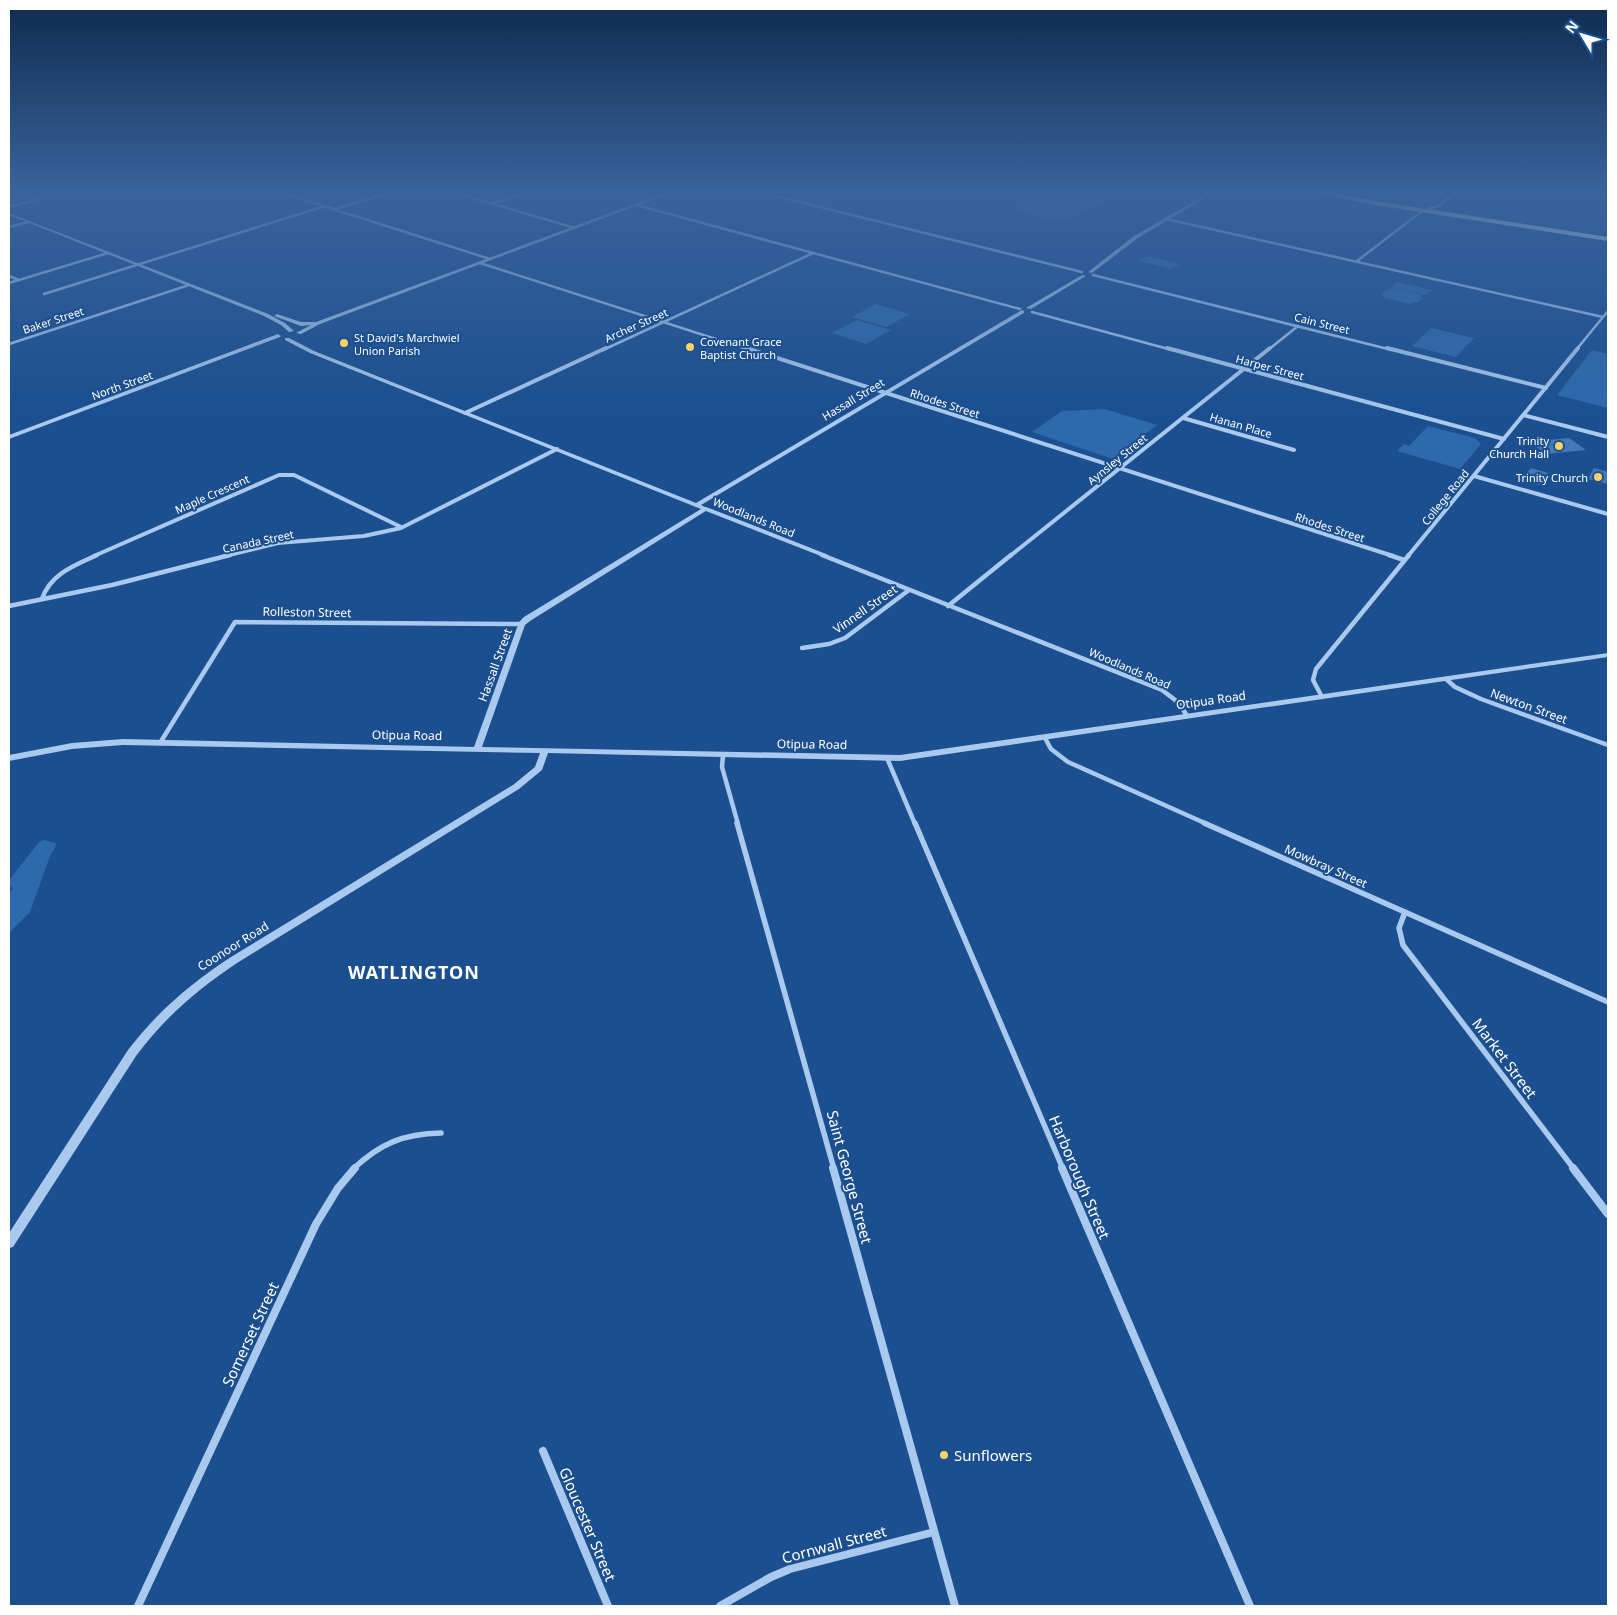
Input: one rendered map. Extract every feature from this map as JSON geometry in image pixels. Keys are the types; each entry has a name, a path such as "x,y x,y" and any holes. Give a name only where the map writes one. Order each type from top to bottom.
{"street":[{"path":"9,283 73,264"},
{"path":"283,337 291,331 476,264"},
{"name":"Rhodes Street","path":"484,264 1404,560"},
{"name":"Archer Street","path":"465,413 788,264"},
{"path":"854,264 1021,311 1030,310 1083,274"},
{"path":"1045,264 1083,274 1092,274 1102,264"},
{"path":"1372,264 1603,317"},
{"path":"44,294 137,265 266,314 301,324 316,323"},
{"name":"Cain Street","path":"1092,274 1546,388"},
{"path":"9,276 19,280"},
{"name":"Baker Street","path":"9,344 189,285"},
{"name":"Harper Street","path":"1030,310 1244,370 1504,439"},
{"name":"Hassall Street","path":"696,505 1021,311"},
{"name":"College Road","path":"1322,697 1312,683 1312,676 1404,560 1608,311"},
{"path":"266,314 298,335 305,344 305,348"},
{"path":"278,322 277,326 283,337"},
{"path":"283,337 298,335 316,323"},
{"name":"Aynsley Street","path":"948,606 1298,326"},
{"name":"Woodlands Road","path":"283,337 305,348 465,413 1162,690 1179,703 1187,716"},
{"name":"North Street","path":"9,437 283,337"},
{"path":"1524,415 1608,437"},
{"name":"Hanan Place","path":"1183,418 1294,450"},
{"name":"Canada Street","path":"9,606 128,582 278,543 364,536 401,528 557,449"},
{"name":"Maple Crescent","path":"42,599 47,585 62,572 77,564 279,475 294,475 401,528"},
{"path":"1474,476 1608,514"},
{"name":"Hassall Street","path":"477,749 522,624 540,610 706,509"},
{"name":"Vinnell Street","path":"802,648 829,644 845,638 909,590"},
{"name":"Rolleston Street","path":"160,743 235,622 522,624"},
{"name":"Otipua Road","path":"9,758 88,744 123,742 723,755 913,757 1608,655"},
{"name":"Newton Street","path":"1446,679 1455,687 1481,700 1608,745"},
{"name":"Mowbray Street","path":"1045,738 1051,749 1068,762 1608,1002"},
{"name":"Coonoor Road","path":"9,1242 132,1053 152,1026 171,1006 227,964 516,787 539,768 545,751"},
{"name":"Saint George Street","path":"723,755 722,767 955,1606"},
{"name":"Harborough Street","path":"887,758 1250,1606"},
{"name":"Market Street","path":"1405,912 1399,928 1403,944 1608,1214"},
{"name":"Somerset Street","path":"138,1606 330,1196 354,1168 384,1145 408,1134 424,1132 441,1133"},
{"name":"Gloucester Street","path":"543,1452 608,1606"},
{"name":"Cornwall Street","path":"720,1606 771,1577 790,1569 934,1532"}],"shaded area":[{"path":"1152,264 1179,264 1171,269"},
{"path":"1397,282 1432,290 1426,295 1391,287"},
{"path":"1394,288 1422,295 1420,297 1423,298 1417,303 1413,302 1411,304 1383,298 1385,296 1381,295 1388,289"},
{"path":"876,304 910,314 886,327 852,317"},
{"path":"857,320 891,330 866,344 832,333"},
{"path":"1431,328 1474,338 1456,357 1412,346"},
{"path":"1592,350 1608,354 1608,408 1557,395"},
{"path":"1105,409 1157,425 1113,459 1032,432 1062,411"},
{"path":"1428,426 1475,438 1481,444 1460,469 1397,451 1404,444 1409,446"},
{"path":"44,840 56,843 55,848 50,856 30,912 9,933 9,893 13,889 9,884 10,879 39,842"}],"building":[{"name":"Trinity Church Hall","path":"1569,438 1586,450 1546,454 1530,442"},
{"path":"1531,468 1548,473 1539,485 1522,479"},
{"name":"Trinity Church","path":"1594,468 1608,472 1608,484 1588,479"}],"place":[{"name":"St David's Marchwiel Union Parish","path":"344,343"},
{"name":"Covenant Grace Baptist Church","path":"690,347"},
{"name":"Trinity Church Hall","path":"1559,446"},
{"name":"Trinity Church","path":"1598,477"},
{"name":"Sunflowers","path":"944,1455"}],"district":[{"name":"WATLINGTON","path":"414,972"}]}
